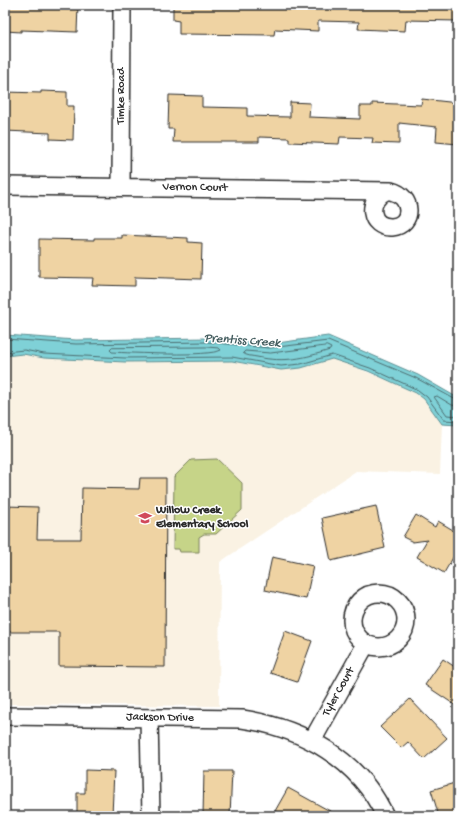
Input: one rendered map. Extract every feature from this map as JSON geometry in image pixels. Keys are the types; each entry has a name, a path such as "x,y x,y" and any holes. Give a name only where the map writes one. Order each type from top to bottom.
{"street":[{"name":"Timke Road","path":"121,187 122,5"},
{"name":"Vernon Court","path":"5,186 386,191"},
{"name":"Tyler Court","path":"312,741 366,644"},
{"name":"Jackson Drive","path":"5,716 242,719 268,723 292,731 333,754 358,774 380,804 386,816"},
{"path":"149,718 151,816"}],"shaded area":[{"name":"Willow Creek Elementary School","path":"23,354 44,358 125,362 232,361 258,367 301,368 332,359 343,362 416,393 424,399 442,424 440,474 356,471 220,562 219,706 5,704 5,356"}],"green space":[{"path":"217,459 242,483 242,510 216,534 204,534 199,537 199,552 180,552 179,549 173,549 174,477 191,460"}],"water":[{"path":"5,335 76,340 208,338 270,344 328,336 418,375 458,398 458,425 442,424 424,399 416,393 368,371 332,359 301,368 281,370 232,361 125,362 44,358 23,354 5,356"}],"building":[{"path":"5,5 78,5 77,32 21,30 21,32 5,31"},
{"path":"173,5 251,5 251,7 291,8 291,5 458,5 458,21 406,20 405,31 358,29 359,22 318,21 318,31 275,29 274,35 179,34 179,21 173,20"},
{"path":"41,91 67,92 67,106 74,106 73,140 50,139 50,133 5,131 5,92 41,93"},
{"path":"169,95 202,96 202,107 247,108 247,116 290,117 290,102 310,103 309,117 360,119 360,106 372,106 372,103 421,105 422,99 458,103 458,144 436,142 437,127 399,123 399,144 372,143 373,138 340,137 339,144 289,142 289,138 259,137 259,142 173,142 174,129 168,129"},
{"path":"122,235 188,238 188,242 202,243 201,279 135,277 135,286 92,285 93,278 39,277 39,239 94,240 94,238 122,238"},
{"path":"140,478 166,478 165,667 59,666 59,632 5,632 5,506 38,507 37,539 81,539 82,488 139,489"},
{"path":"376,506 385,548 331,561 322,518"},
{"path":"416,515 435,527 438,521 458,533 458,549 444,573 417,557 427,540 413,542 403,537"},
{"path":"272,557 313,566 306,599 265,590"},
{"path":"285,631 312,641 297,682 270,673"},
{"path":"443,659 458,669 458,707 425,685"},
{"path":"410,699 447,738 424,759 408,742 401,748 380,727"},
{"path":"85,770 114,771 112,815 77,814 77,793 85,793"},
{"path":"204,771 232,771 230,816 203,815"},
{"path":"458,782 458,816 439,816 431,790"},
{"path":"288,788 339,816 283,816 275,811"}],"place":[{"name":"Willow Creek Elementary School","path":"145,518"}],"water label":[{"name":"Prentiss Creek","path":"242,341"}]}
